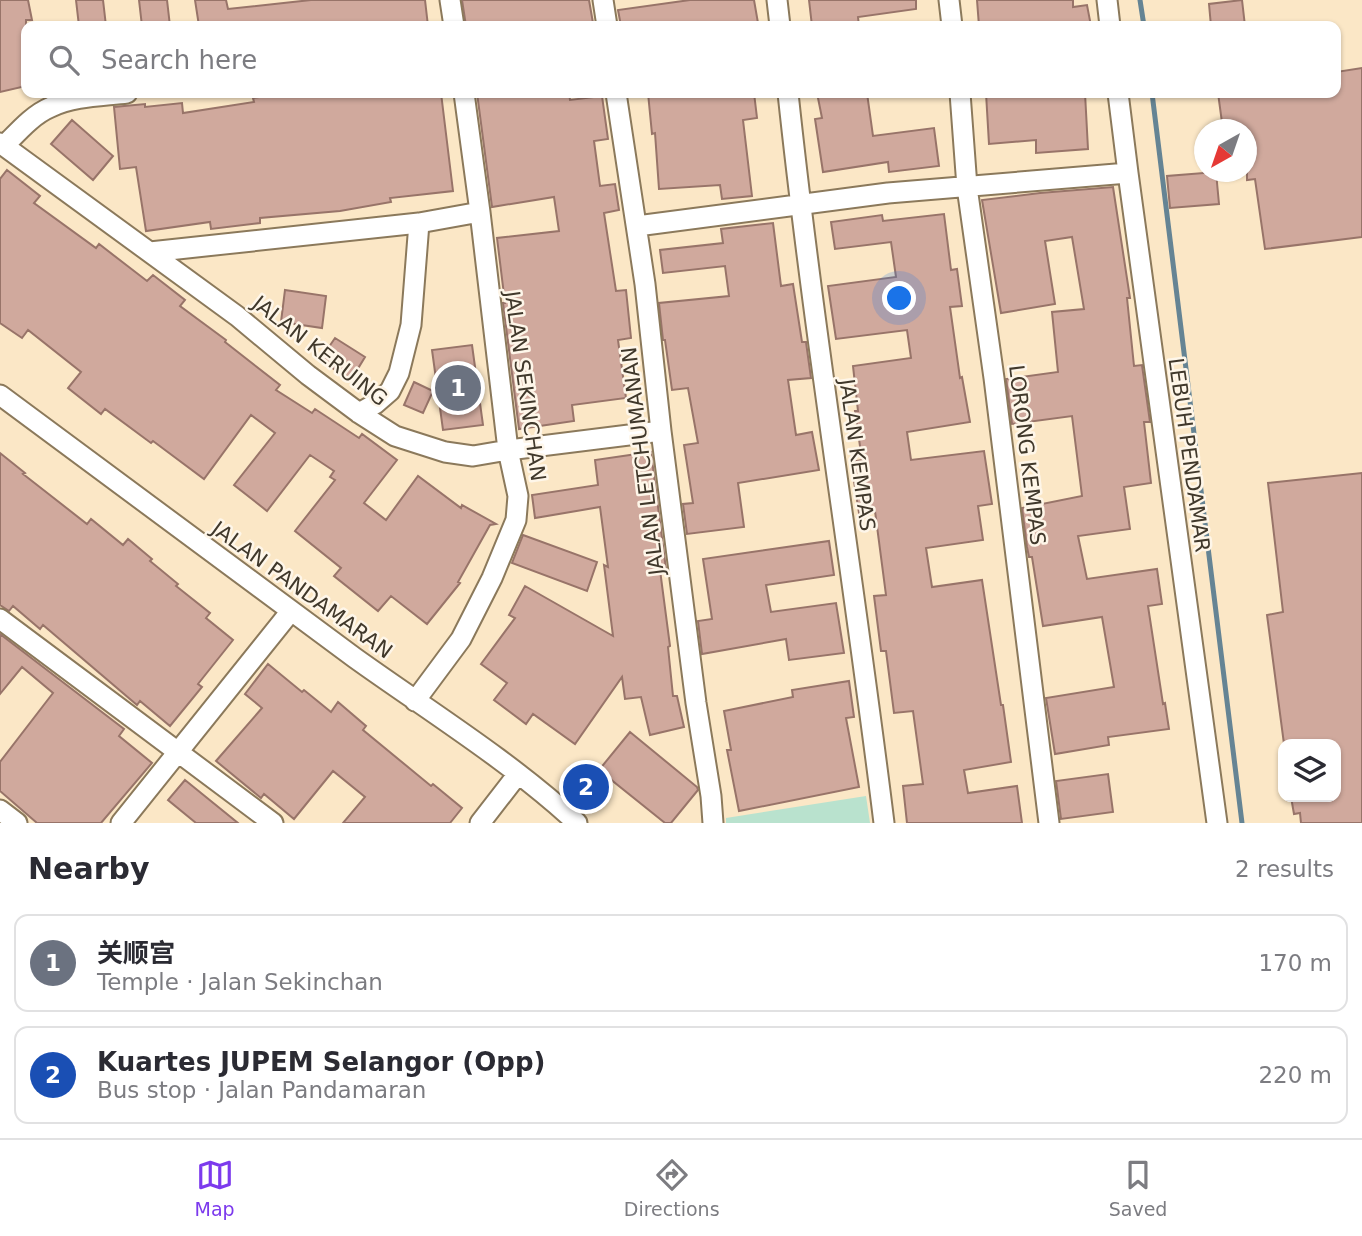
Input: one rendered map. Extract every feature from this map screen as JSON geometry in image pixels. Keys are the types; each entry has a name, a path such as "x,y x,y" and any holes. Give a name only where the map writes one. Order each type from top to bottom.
{"street":[{"path":"450,0 453,21"},
{"path":"603,0 606,21"},
{"path":"777,0 779,21"},
{"path":"949,0 951,21"},
{"path":"1107,0 1109,21"},
{"path":"2,145 32,118 50,107 90,98"},
{"name":"JALAN SEKINCHAN","path":"415,701 461,639 492,578 516,520 518,496 508,450 465,98"},
{"name":"JALAN LETCHUMANAN","path":"617,98 645,284 660,431 713,823"},
{"name":"JALAN KEMPAS","path":"789,98 800,205 884,823"},
{"name":"LORONG KEMPAS","path":"960,98 967,187 987,324 1049,823"},
{"name":"LEBUH PENDAMAR","path":"1119,98 1217,823"},
{"name":"JALAN KERUING","path":"2,145 237,316 359,413 395,436 445,452 473,456 660,431"},
{"path":"637,226 888,193 1128,173"},
{"path":"150,252 419,223 480,212"},
{"path":"359,413 390,391 398,373 411,325 419,223"},
{"name":"JALAN PANDAMARAN","path":"0,395 291,611 518,774 577,823"},
{"path":"121,823 291,611"},
{"path":"0,619 273,823"},
{"path":"480,823 518,774"},
{"path":"555,803 594,823"},
{"path":"0,810 17,823"}],"green space":[{"path":"866,796 870,823 726,823 726,818"}],"building":[{"path":"0,0 28,0 32,20 21,21 21,87 0,92"},
{"path":"76,0 103,0 105,21 78,21"},
{"path":"139,0 167,0 169,21 141,21"},
{"path":"195,0 226,0 228,9 311,0 425,0 427,21 198,21"},
{"path":"462,0 589,0 593,21 465,21"},
{"path":"690,0 754,0 758,21 620,21 618,10"},
{"path":"809,0 916,0 916,9 858,17 858,21 811,21"},
{"path":"977,0 1073,0 1073,7 1087,5 1090,21 979,21"},
{"path":"1242,0 1244,21 1211,21 1209,4"},
{"path":"1362,68 1362,237 1265,249 1255,182 1257,119 1222,119 1219,98 1341,98 1341,71"},
{"path":"253,98 442,98 453,191 390,198 391,202 340,211 260,218 260,223 211,229 210,222 146,231 136,167 120,169 114,107 182,103 183,113 254,102"},
{"path":"478,98 602,98 608,139 594,141 600,186 615,184 619,210 604,213 616,291 626,290 631,338 618,340 626,398 572,405 574,421 519,429 497,238 559,231 554,197 492,207"},
{"path":"648,98 755,98 757,118 743,120 752,196 722,199 720,185 659,189 655,133 652,134"},
{"path":"818,98 868,98 873,136 934,128 939,166 889,172 888,162 823,172 815,119 822,118"},
{"path":"986,98 1085,98 1088,149 1036,153 1036,140 989,144"},
{"path":"72,120 113,156 93,180 51,144"},
{"path":"7,170 40,196 34,203 96,248 99,244 147,281 153,275 185,300 180,306 280,385 276,390 312,413 315,409 359,438 362,434 397,460 364,503 386,520 418,476 461,508 462,505 496,524 490,525 458,582 460,583 427,624 391,596 378,611 334,576 341,568 295,531 335,480 330,477 334,471 310,455 267,511 234,485 275,433 251,415 204,479 105,409 101,414 68,388 81,372 28,330 22,338 0,323 0,179"},
{"path":"1194,174 1194,182 1217,182 1219,204 1170,208 1167,176"},
{"path":"1113,187 1130,298 1127,298 1134,366 1142,365 1150,422 1144,422 1151,483 1124,487 1130,529 1078,536 1087,579 1157,569 1162,604 1148,606 1169,729 1108,737 1109,745 1055,754 1046,698 1114,687 1102,617 1043,626 1032,557 1029,557 1027,547 1022,508 1082,496 1072,416 1012,424 1006,379 1058,372 1052,312 1084,309 1072,237 1045,241 1055,304 1001,313 982,200"},
{"path":"944,214 951,270 957,269 962,306 950,307 960,378 962,377 970,422 907,432 911,460 984,451 992,504 978,506 983,540 926,548 932,587 982,580 1011,762 964,770 968,793 1017,786 1022,823 907,823 903,786 923,784 913,711 894,713 886,651 881,651 874,596 886,595 875,511 859,513 851,462 862,460 855,411 858,411 853,366 911,358 907,330 836,339 828,286 896,277 891,242 835,249 831,222 882,215 883,221"},
{"path":"773,223 781,286 793,284 811,378 788,380 796,435 812,432 819,470 738,483 744,527 687,534 683,504 693,503 684,445 698,443 688,388 672,390 659,303 729,296 725,266 663,273 660,250 723,243 721,229"},
{"path":"285,290 326,296 322,328 281,322"},
{"path":"335,338 365,357 351,380 320,360"},
{"path":"472,345 483,425 443,430 432,350"},
{"path":"414,382 433,391 423,413 404,405"},
{"path":"651,452 666,569 660,570 670,646 673,696 677,696 684,727 650,735 641,697 625,699 622,677 575,744 533,714 526,724 494,700 507,683 481,664 515,618 509,615 525,586 613,636 600,507 535,518 532,495 598,485 595,460"},
{"path":"0,453 87,524 91,519 123,545 128,539 178,584 176,586 210,613 206,618 233,640 198,684 202,687 170,726 140,701 137,705 43,625 40,629 13,606 9,611 0,605"},
{"path":"1362,473 1362,823 1301,823 1300,813 1294,814 1292,802 1341,802 1341,739 1283,739 1267,615 1283,612 1268,483"},
{"path":"523,535 597,562 587,591 512,563"},
{"path":"829,541 834,575 766,585 771,612 836,603 844,653 789,660 786,639 702,654 698,621 712,619 703,559"},
{"path":"0,634 124,729 119,736 152,763 101,823 37,823 0,791 0,762 53,693 22,667 0,694"},
{"path":"268,664 331,712 338,702 366,726 363,730 462,808 450,823 343,823 365,797 333,771 294,819 264,794 261,798 216,761 262,708 245,694"},
{"path":"849,681 854,717 846,718 859,787 739,811 727,750 731,750 724,711 793,697 792,690"},
{"path":"630,732 697,787 698,790 671,823 665,823 599,770"},
{"path":"1108,774 1113,812 1061,819 1056,781"},
{"path":"185,780 238,823 196,823 168,800"}],"waterway":[{"path":"1140,0 1143,21"},
{"path":"1153,98 1242,823"}],"place":[{"name":"关顺宫","path":"458,388"},
{"name":"Kuartes JUPEM Selangor (Opp)","path":"586,787"}]}
